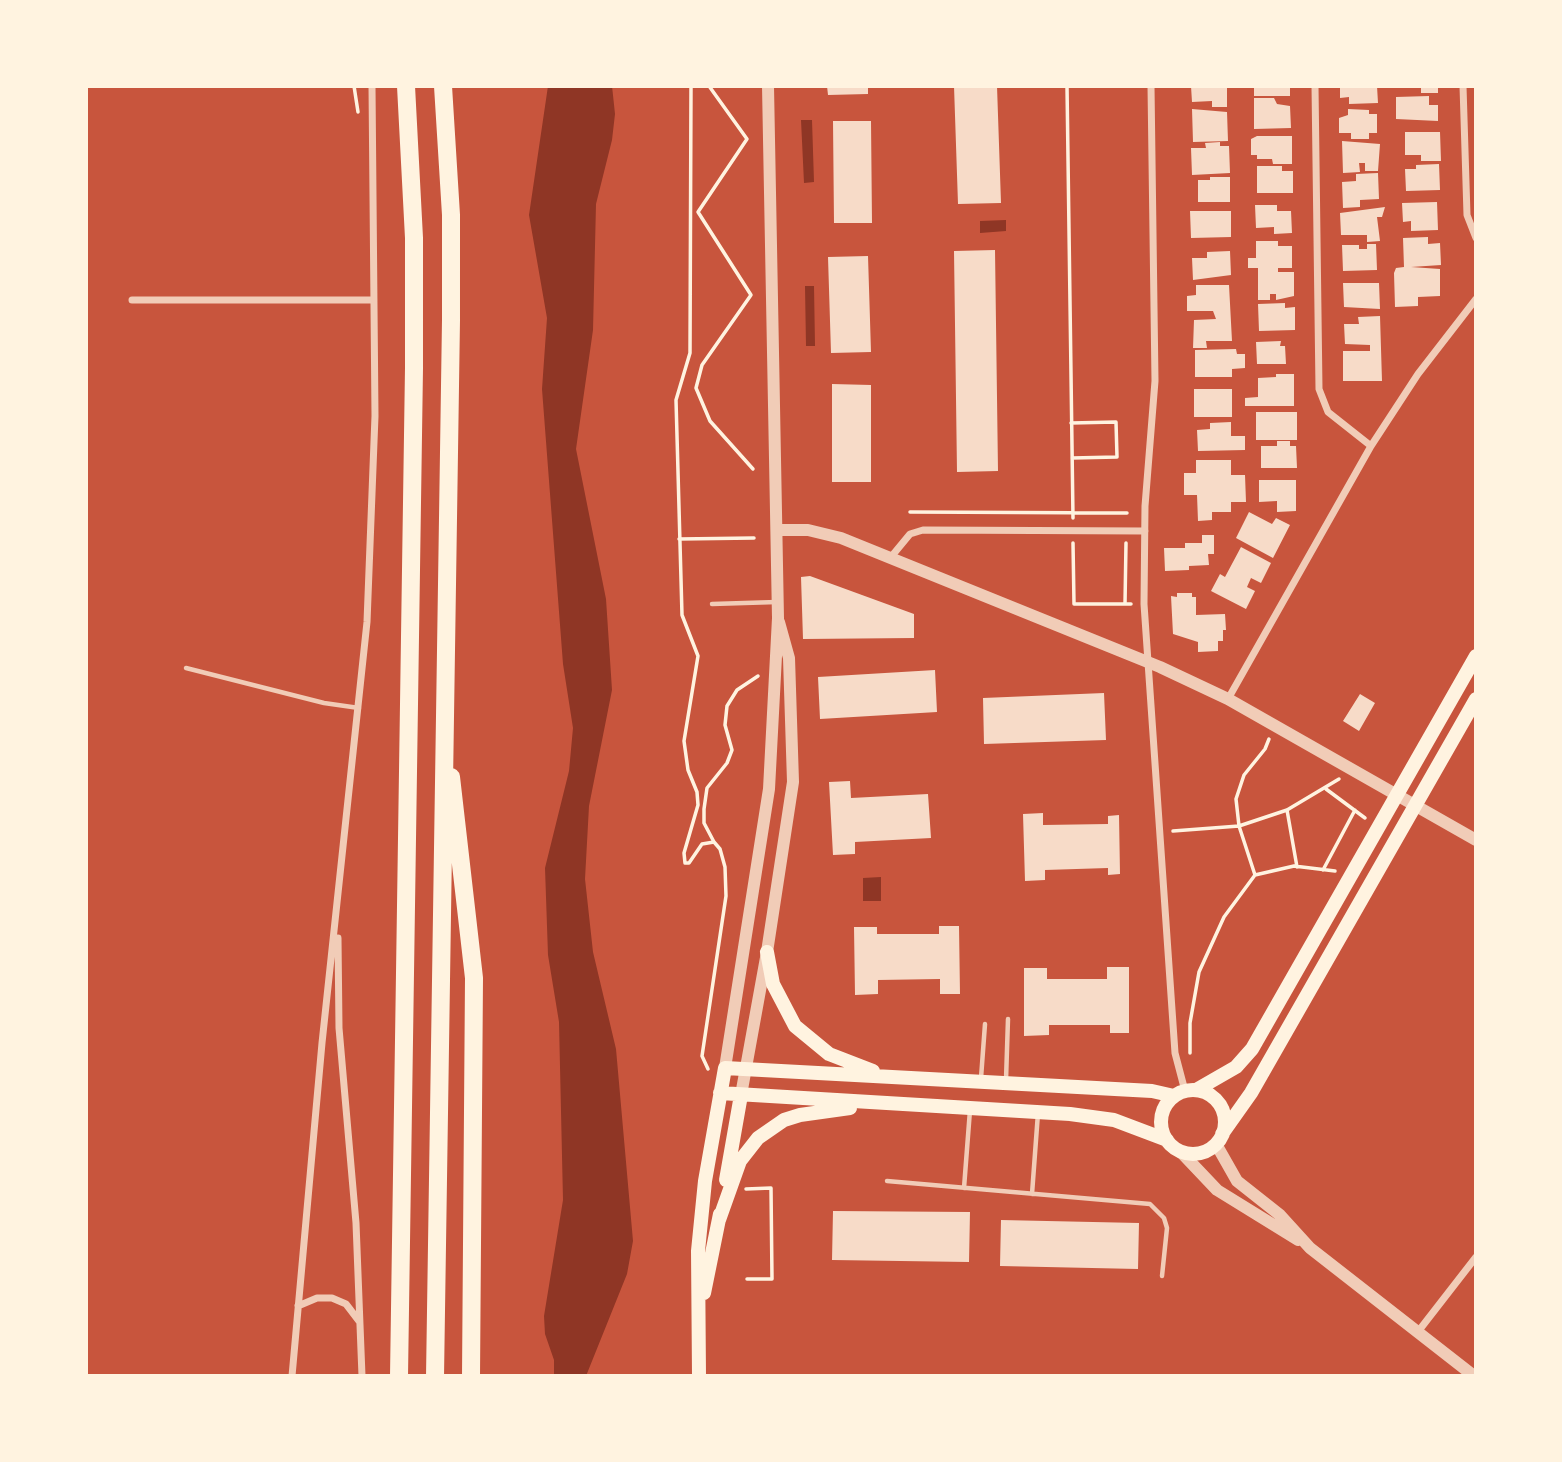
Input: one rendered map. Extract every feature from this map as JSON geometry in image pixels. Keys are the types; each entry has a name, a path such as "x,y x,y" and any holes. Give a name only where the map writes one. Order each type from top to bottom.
{"highway":[{"path":"397,1376 400,1357 414,368 414,238 406,86"},
{"path":"435,1376 451,281 451,215 443,86"},
{"path":"444,743 455,796 474,978 471,1376"}],"main road":[{"path":"1167,1140 1163,1131 1163,1112 1185,1092 1236,1067 1252,1049 1476,656"},
{"path":"720,1093 1038,1112 1114,1121 1167,1140 1180,1151 1193,1154 1206,1151 1219,1139 1251,1093 1418,806 1476,699"},
{"path":"767,952 778,999 806,1038 829,1055 905,1079"},
{"path":"699,1376 698,1251 705,1181 724,1068 1185,1092 1214,1097 1221,1105 1224,1115 1219,1139"},
{"path":"700,1312 741,1095"},
{"path":"719,1220 740,1161 770,1129 800,1115 882,1104"}],"street":[{"path":"292,1376 360,708 374,472 372,86"},
{"path":"724,1068 769,789 778,618 768,86"},
{"path":"1151,86 1155,380 1144,531 1144,604 1162,832 1175,1054 1185,1092"},
{"path":"1315,86 1319,389 1328,412 1371,446"},
{"path":"1464,86 1467,215 1476,237"},
{"path":"1228,699 1371,446 1418,374 1476,299"},
{"path":"132,300 374,300"},
{"path":"777,530 808,530 841,538 1149,662 1228,699 1476,840"},
{"path":"891,558 910,534 923,530 1144,531"},
{"path":"741,1095 767,952 793,782 789,658 778,618"},
{"path":"338,909 340,1053 356,1223 362,1376"},
{"path":"1219,1139 1237,1181 1280,1216 1310,1248"},
{"path":"1180,1151 1217,1189 1310,1248 1474,1376"},
{"path":"1417,1334 1476,1257"},
{"path":"298,1306 317,1298 339,1301 353,1311 362,1326"}],"lane":[{"path":"712,604 778,602"},
{"path":"186,668 324,703 360,708"},
{"path":"1006,1084 1008,1019"},
{"path":"981,1083 985,1024"},
{"path":"964,1188 970,1109"},
{"path":"1032,1194 1038,1112"},
{"path":"887,1181 1150,1204 1164,1217 1167,1227 1162,1276"}],"path":[{"path":"355,86 359,120"},
{"path":"691,86 690,353 676,400 682,615 698,656 684,741 688,770 697,792 698,805 684,853 685,863 689,863 702,844 714,842"},
{"path":"709,86 747,139 698,212 751,295 702,365 696,388 710,421 753,469"},
{"path":"1067,86 1074,604 1144,604"},
{"path":"1071,423 1116,422 1117,457 1071,458"},
{"path":"1125,604 1127,513 1132,506"},
{"path":"910,512 1127,513"},
{"path":"679,539 754,538"},
{"path":"720,1093 702,1056 726,896 725,867 720,849 704,823 704,809 708,788 732,750 725,725 727,706 737,690 758,676"},
{"path":"1255,875 1239,826 1236,799 1244,775 1265,749 1275,725"},
{"path":"1162,832 1239,826 1287,810 1326,789 1352,769"},
{"path":"1326,789 1367,819"},
{"path":"1287,810 1297,867"},
{"path":"1323,870 1355,810"},
{"path":"1190,1052 1190,1023 1199,972 1224,917 1255,875 1297,867 1351,874"},
{"path":"730,1189 771,1188 772,1279 747,1279"}],"shaded area":[{"path":"548,86 612,86 615,114 612,140 596,204 593,330 576,449 606,599 612,690 589,806 585,879 593,952 616,1049 633,1241 627,1274 586,1376 554,1376 554,1360 545,1334 544,1316 563,1200 559,1022 548,955 545,868 569,771 573,728 563,664 542,389 547,318 529,215"},
{"path":"801,120 812,120 814,182 804,183"},
{"path":"1006,220 1006,231 980,233 980,221"},
{"path":"805,286 814,286 815,346 806,346"},
{"path":"881,877 881,901 863,901 863,878"}],"building":[{"path":"827,86 868,86 868,94 828,95"},
{"path":"954,86 997,86 1001,203 958,204"},
{"path":"1191,86 1227,86 1227,107 1212,107 1212,101 1192,102"},
{"path":"1254,86 1290,86 1290,96 1254,96"},
{"path":"1340,86 1377,86 1378,103 1349,104 1349,97 1340,98"},
{"path":"1421,86 1438,86 1438,93 1421,93"},
{"path":"1429,96 1429,105 1438,105 1438,121 1396,119 1396,97"},
{"path":"1254,98 1274,98 1277,104 1290,106 1291,128 1254,129"},
{"path":"1192,109 1227,112 1228,141 1193,142"},
{"path":"1348,109 1369,110 1369,114 1377,114 1377,133 1369,133 1369,139 1351,139 1351,133 1339,133 1339,118 1348,115"},
{"path":"833,121 871,121 872,223 834,223"},
{"path":"1405,132 1440,132 1441,161 1421,161 1421,155 1405,155"},
{"path":"1257,136 1292,136 1292,164 1273,164 1272,159 1257,159 1257,155 1251,155 1251,139"},
{"path":"1342,141 1380,144 1378,171 1365,171 1365,163 1359,163 1360,172 1343,173"},
{"path":"1220,142 1220,146 1229,146 1230,173 1192,175 1191,148 1206,148 1205,143"},
{"path":"1439,164 1440,190 1406,191 1405,169 1416,169 1416,165"},
{"path":"1257,166 1282,166 1282,171 1293,171 1293,193 1257,193"},
{"path":"1378,173 1379,199 1360,200 1360,207 1343,208 1342,182 1356,181 1356,174"},
{"path":"1210,177 1230,177 1230,202 1198,202 1198,180 1210,180"},
{"path":"1437,202 1438,230 1411,231 1411,221 1403,222 1402,203"},
{"path":"1255,205 1277,205 1277,211 1291,211 1292,233 1274,234 1274,227 1256,228"},
{"path":"1385,207 1382,217 1377,217 1380,241 1367,242 1367,235 1341,235 1340,213"},
{"path":"1190,211 1231,211 1231,237 1191,238"},
{"path":"1428,237 1428,244 1440,243 1441,265 1411,267 1440,269 1440,296 1418,297 1418,306 1395,307 1394,273 1396,268 1404,267 1403,238"},
{"path":"1256,241 1278,241 1278,246 1292,246 1292,268 1278,268 1278,272 1294,272 1294,296 1276,300 1276,294 1270,294 1270,300 1258,300 1258,268 1248,268 1248,258 1256,258"},
{"path":"1367,244 1376,244 1377,270 1343,271 1342,245 1359,245 1359,249 1367,249"},
{"path":"995,250 998,471 957,472 954,251"},
{"path":"1230,251 1231,275 1193,280 1192,258 1207,258 1207,252"},
{"path":"868,256 871,352 831,353 828,257"},
{"path":"1343,283 1379,283 1380,309 1344,307"},
{"path":"1196,285 1229,285 1232,341 1206,341 1207,348 1193,348 1194,320 1216,319 1213,311 1187,311 1187,296 1196,295"},
{"path":"1285,303 1285,308 1295,307 1295,330 1259,331 1258,304"},
{"path":"1380,316 1382,381 1343,381 1343,351 1370,351 1370,345 1345,344 1344,324 1359,324 1358,317"},
{"path":"1281,341 1280,346 1285,346 1286,364 1257,364 1256,342"},
{"path":"1236,349 1237,354 1245,354 1245,368 1232,369 1232,377 1195,377 1195,350"},
{"path":"1276,374 1294,374 1294,406 1245,406 1245,398 1258,397 1258,378 1276,377"},
{"path":"832,384 871,385 871,482 832,482"},
{"path":"1194,389 1232,389 1232,417 1194,417"},
{"path":"1256,412 1297,412 1297,440 1256,440"},
{"path":"1231,422 1231,436 1245,436 1245,450 1198,451 1197,430 1210,429 1210,423"},
{"path":"1277,441 1290,441 1290,446 1296,446 1297,468 1261,468 1261,446 1277,446"},
{"path":"1196,460 1231,460 1231,475 1245,475 1246,502 1231,502 1231,512 1212,512 1212,520 1198,521 1197,495 1184,495 1184,473 1196,473"},
{"path":"1259,480 1296,480 1296,511 1277,512 1277,501 1259,502"},
{"path":"1249,512 1272,524 1276,518 1290,525 1273,558 1236,538"},
{"path":"1202,535 1214,535 1214,554 1208,554 1209,565 1189,566 1189,570 1165,571 1164,548 1185,548 1185,543 1202,543"},
{"path":"1241,547 1271,563 1261,583 1251,578 1247,587 1255,591 1246,609 1211,591 1220,574 1225,577"},
{"path":"810,576 914,614 914,638 803,639 801,577"},
{"path":"1177,593 1192,593 1192,597 1196,597 1196,615 1225,614 1226,630 1223,630 1223,641 1218,641 1218,651 1198,652 1198,642 1173,634 1171,596 1177,597"},
{"path":"935,670 937,712 820,719 818,677"},
{"path":"1104,693 1106,740 984,744 983,698"},
{"path":"1360,694 1375,703 1359,731 1343,721"},
{"path":"850,781 851,798 928,794 931,838 855,842 855,854 833,855 829,782"},
{"path":"1043,813 1043,825 1108,824 1108,816 1119,815 1120,874 1108,875 1108,868 1045,870 1045,880 1025,881 1023,814"},
{"path":"939,926 959,926 960,994 940,994 940,979 878,980 878,994 855,995 854,927 877,927 877,934 939,934"},
{"path":"1107,967 1129,967 1129,1033 1110,1033 1110,1025 1049,1025 1049,1035 1024,1036 1024,968 1047,968 1047,979 1107,979"},
{"path":"833,1211 970,1212 969,1262 832,1260"},
{"path":"1001,1220 1139,1223 1138,1269 1000,1266"}]}
